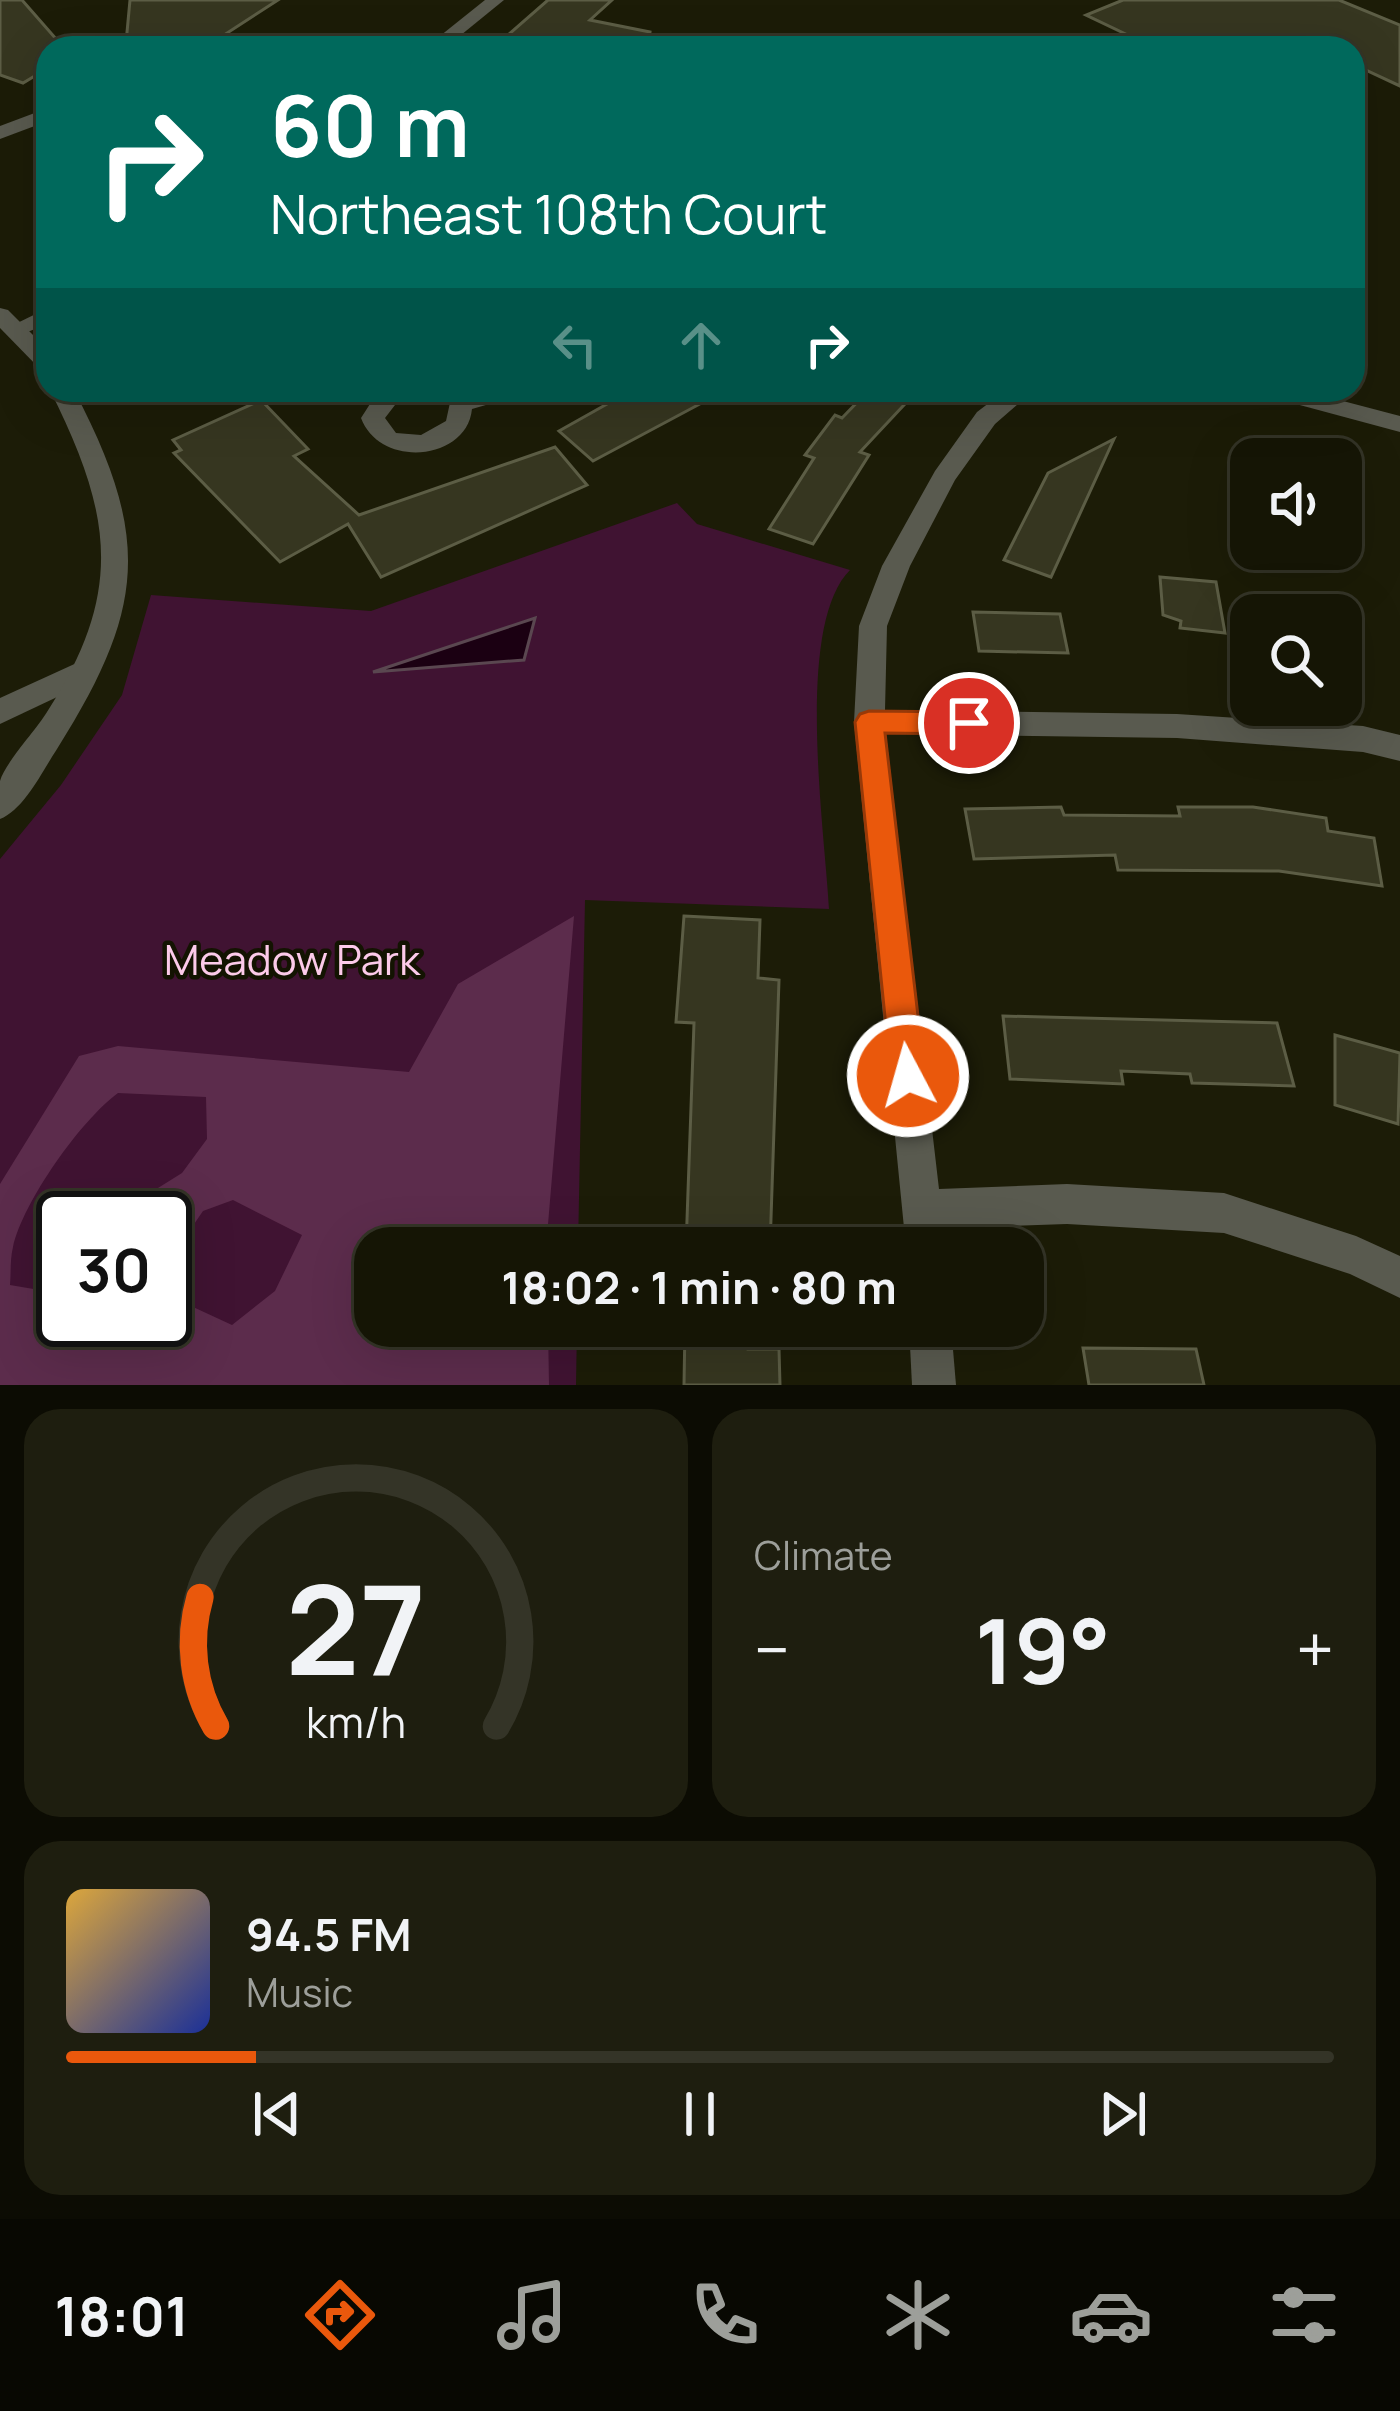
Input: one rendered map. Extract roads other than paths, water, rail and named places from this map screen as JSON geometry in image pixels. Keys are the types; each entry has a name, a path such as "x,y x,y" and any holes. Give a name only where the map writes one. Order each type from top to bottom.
{"street":[{"path":"465,0 493,3"},
{"path":"450,36 493,3"},
{"path":"0,133 36,119"},
{"path":"9,322 36,351"},
{"path":"0,805 38,753 81,673 105,617 113,583 116,528 83,429 68,402"},
{"path":"384,402 374,418 381,436 392,442 437,440 458,424 451,402"},
{"path":"924,1227 869,722 873,626 896,566 944,477 986,418 1007,402"},
{"path":"1317,402 1400,424"},
{"path":"0,712 81,673"},
{"path":"869,722 1178,726 1363,739 1400,748"},
{"path":"930,1227 1067,1204 1224,1213 1356,1256 1400,1277"},
{"path":"931,1347 934,1385"}],"park label":[{"name":"Meadow Park","path":"292,960"}]}
